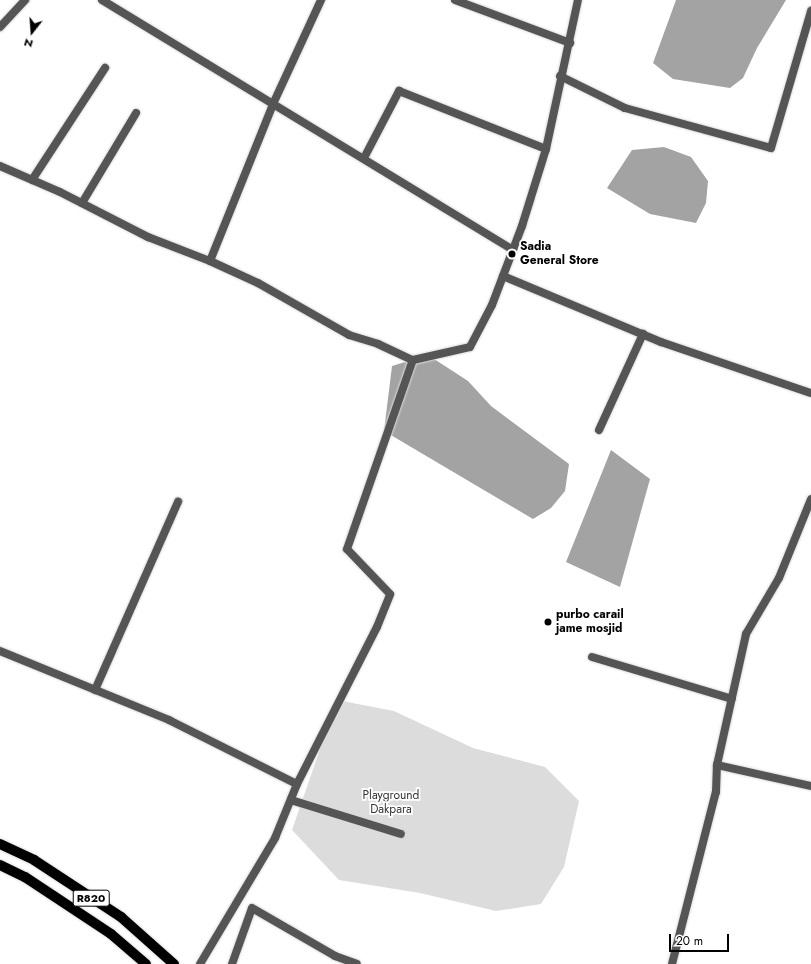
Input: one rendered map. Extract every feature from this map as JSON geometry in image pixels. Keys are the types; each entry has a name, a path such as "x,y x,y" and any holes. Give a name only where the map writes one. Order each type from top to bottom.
{"main road":[{"name":"R820","path":"0,844 34,860 121,917 174,964"},
{"name":"R820","path":"0,865 25,877 111,934 146,964"}],"street":[{"path":"0,27 25,0"},
{"path":"102,0 364,158 511,250"},
{"path":"210,261 273,104 321,0"},
{"path":"455,0 570,43"},
{"path":"0,166 82,203 148,237 210,261 258,284 349,335 378,344 413,360 470,347 492,305 504,276 511,250 522,226 546,149 560,76 570,43 578,0"},
{"path":"560,76 625,108 771,148 811,11"},
{"path":"32,180 105,68"},
{"path":"364,158 399,91 546,149"},
{"path":"82,203 136,113"},
{"path":"504,276 643,334 742,372 811,393"},
{"path":"599,430 643,334"},
{"path":"200,964 275,838 297,784 377,627 390,594 347,549 413,360"},
{"path":"672,964 716,792 717,765 746,634 779,578 811,499"},
{"path":"95,690 178,502"},
{"path":"0,650 169,720 297,784"},
{"path":"592,657 732,699"},
{"path":"717,765 811,786"},
{"path":"291,800 401,834"},
{"path":"232,964 252,908 335,956 357,964"}],"green space":[{"name":"Playground Dakpara","path":"337,700 394,711 473,748 545,767 579,801 564,867 541,904 496,911 420,893 339,880 292,830"}],"shaded area":[{"path":"676,0 786,0 757,48 743,78 730,88 673,79 653,63"},
{"path":"664,147 691,157 708,181 706,203 696,223 650,214 607,188 632,150"},
{"path":"428,355 468,381 491,406 569,464 565,491 551,508 533,519 384,431 392,366"},
{"path":"611,450 650,479 620,587 566,562"}],"place":[{"name":"Sadia General Store","path":"512,254"},
{"name":"purbo carail jame mosjid","path":"548,622"}]}
